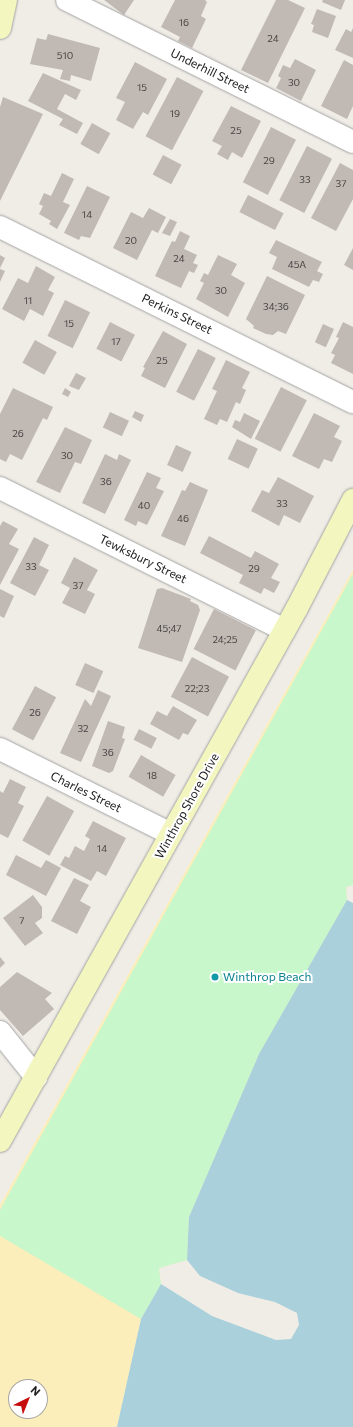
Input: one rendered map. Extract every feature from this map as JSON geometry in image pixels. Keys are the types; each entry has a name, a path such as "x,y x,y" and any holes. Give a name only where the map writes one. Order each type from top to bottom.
{"street":[{"path":"0,28 6,0"},
{"name":"Underhill Street","path":"67,0 353,142"},
{"name":"Perkins Street","path":"0,227 353,402"},
{"name":"Tewksbury Street","path":"0,488 285,630"},
{"name":"Winthrop Shore Drive","path":"0,1141 285,630 353,500"},
{"name":"Charles Street","path":"0,749 171,834"},
{"path":"0,1032 36,1077"},
{"name":"Winthrop Shore Drive","path":"0,1122 11,1117 18,1110"}],"sand":[{"name":"Winthrop Beach","path":"353,570 353,885 346,887 347,900 259,1054 189,1217 187,1260 159,1268 161,1284 141,1319 117,1427 0,1427 0,1205"}],"green space":[{"name":"Winthrop Beach","path":"353,574 353,885 346,887 347,900 259,1054 189,1217 187,1260 159,1268 161,1284 141,1319 0,1236 0,1210"}],"water":[{"path":"347,900 353,903 353,1427 117,1427 141,1319 161,1284 212,1316 276,1340 291,1339 299,1325 297,1313 275,1302 238,1293 200,1276 187,1260 189,1217 259,1054"}],"building":[{"path":"104,0 134,0 124,15"},
{"path":"175,0 205,0 207,2 201,16 206,19 192,48 178,41 180,37 161,27"},
{"path":"276,0 288,0 305,8 268,83 241,70"},
{"path":"323,0 345,0 341,10 322,2"},
{"path":"317,9 336,16 328,38 312,32 314,25 311,24"},
{"path":"353,28 353,58 335,50 346,29 351,32"},
{"path":"48,34 100,48 91,81 71,75 70,81 60,79 63,70 30,64 37,38 46,40"},
{"path":"295,59 316,70 301,101 276,88 281,78 278,76 283,65 290,68"},
{"path":"344,60 353,65 353,106 347,119 321,106"},
{"path":"135,62 167,79 148,115 143,112 133,129 116,120 125,102 116,98"},
{"path":"43,73 81,90 76,100 65,94 57,109 83,123 77,134 59,125 63,119 28,101"},
{"path":"177,77 203,91 172,150 146,136"},
{"path":"3,97 43,114 0,201 0,107"},
{"path":"231,106 261,121 242,158 232,152 228,160 217,154 222,146 212,141"},
{"path":"92,123 110,133 99,154 80,144"},
{"path":"271,127 296,140 268,195 243,182"},
{"path":"307,146 332,159 304,213 279,200"},
{"path":"163,155 182,165 171,184 153,174"},
{"path":"340,163 353,170 353,199 336,231 311,218"},
{"path":"62,173 74,179 63,202 70,205 57,229 49,224 51,221 39,214 43,206 39,204 44,193 51,196"},
{"path":"87,186 110,197 90,238 81,236 79,240 64,233"},
{"path":"248,195 284,213 275,230 239,212"},
{"path":"149,208 166,217 158,233 152,230 137,260 113,248 131,212 143,218"},
{"path":"170,219 177,222 170,236 162,233"},
{"path":"180,231 190,236 184,249 197,255 193,263 198,265 194,273 189,271 181,288 155,276 172,241 175,242"},
{"path":"276,240 322,262 317,271 323,274 319,282 313,280 309,287 272,269 277,257 269,253"},
{"path":"353,248 353,270 344,265"},
{"path":"0,255 5,258 0,268"},
{"path":"218,255 237,264 231,275 245,283 228,317 196,299 204,283 200,281 204,273 208,275"},
{"path":"36,266 55,277 48,290 54,293 43,316 30,309 24,321 2,309 18,278 28,283"},
{"path":"0,269 5,271 0,282"},
{"path":"267,276 305,295 286,334 278,331 273,335 266,334 253,328 254,326 246,319"},
{"path":"65,300 90,312 73,348 47,336"},
{"path":"110,322 135,335 121,361 96,349"},
{"path":"343,322 353,327 353,374 331,363 335,355 331,353 339,338 336,337"},
{"path":"323,324 334,329 326,347 315,342"},
{"path":"163,331 187,344 165,388 141,376 145,368 143,367"},
{"path":"35,340 57,352 44,375 22,363"},
{"path":"198,349 216,358 194,401 176,392"},
{"path":"226,360 250,372 242,388 246,390 240,404 236,402 227,422 220,419 217,425 204,419 217,391 212,389"},
{"path":"76,373 86,378 79,390 69,386"},
{"path":"281,387 307,400 281,452 255,439"},
{"path":"13,388 53,407 47,420 43,418 22,460 10,454 6,462 0,459 0,414"},
{"path":"65,388 71,392 68,397 62,394"},
{"path":"135,411 144,415 141,422 132,417"},
{"path":"110,412 129,421 122,436 103,427"},
{"path":"244,413 260,421 251,439 232,427 235,420 240,422"},
{"path":"314,413 340,426 334,437 342,441 332,462 324,459 319,469 292,456"},
{"path":"65,427 92,440 81,464 75,462 60,493 36,482"},
{"path":"237,439 258,449 249,469 228,459"},
{"path":"176,445 192,452 183,472 167,465"},
{"path":"105,454 117,460 119,454 131,460 105,514 82,503"},
{"path":"147,472 161,478 156,488 164,491 147,525 138,521 136,526 124,520"},
{"path":"278,477 314,496 300,523 284,515 279,526 251,511 262,490 269,493"},
{"path":"190,482 208,490 185,546 161,536 182,490 185,491"},
{"path":"3,521 18,529 9,544 19,549 0,585 0,526"},
{"path":"209,536 251,558 255,551 279,564 271,578 280,582 274,593 264,588 261,594 239,583 243,575 200,553"},
{"path":"34,537 49,545 39,565 49,570 35,596 10,583"},
{"path":"74,557 98,570 87,590 95,594 85,614 62,603 70,588 61,583"},
{"path":"162,588 191,599 190,601 198,605 200,610 182,662 138,648 157,589"},
{"path":"0,589 14,596 4,618 0,616"},
{"path":"214,609 256,630 235,670 194,649"},
{"path":"192,657 229,677 208,716 171,697"},
{"path":"85,663 103,671 94,693 75,685"},
{"path":"35,686 56,697 33,741 12,729"},
{"path":"98,690 111,696 81,762 60,753 85,699 91,706"},
{"path":"173,706 197,720 188,735 183,733 179,740 150,724 157,711 167,716"},
{"path":"108,721 125,727 122,738 125,739 113,771 109,773 92,766"},
{"path":"139,729 157,738 151,749 134,740"},
{"path":"141,755 176,775 163,797 128,777"},
{"path":"10,779 26,787 18,803 24,806 8,838 0,834 0,791 3,793"},
{"path":"47,796 74,811 49,856 22,841"},
{"path":"93,821 126,838 106,876 97,871 91,881 60,865 65,856 69,858 75,846 84,851 90,839 85,836"},
{"path":"16,855 41,868 46,860 61,868 46,896 6,875"},
{"path":"74,878 89,885 80,901 91,907 77,934 51,921"},
{"path":"33,895 42,907 42,918 35,923 43,933 25,946 3,918"},
{"path":"0,957 5,963 0,968"},
{"path":"17,972 52,993 45,999 54,1009 23,1036 0,1010 0,987"}],"place":[{"name":"Winthrop Beach","path":"215,977"}]}
